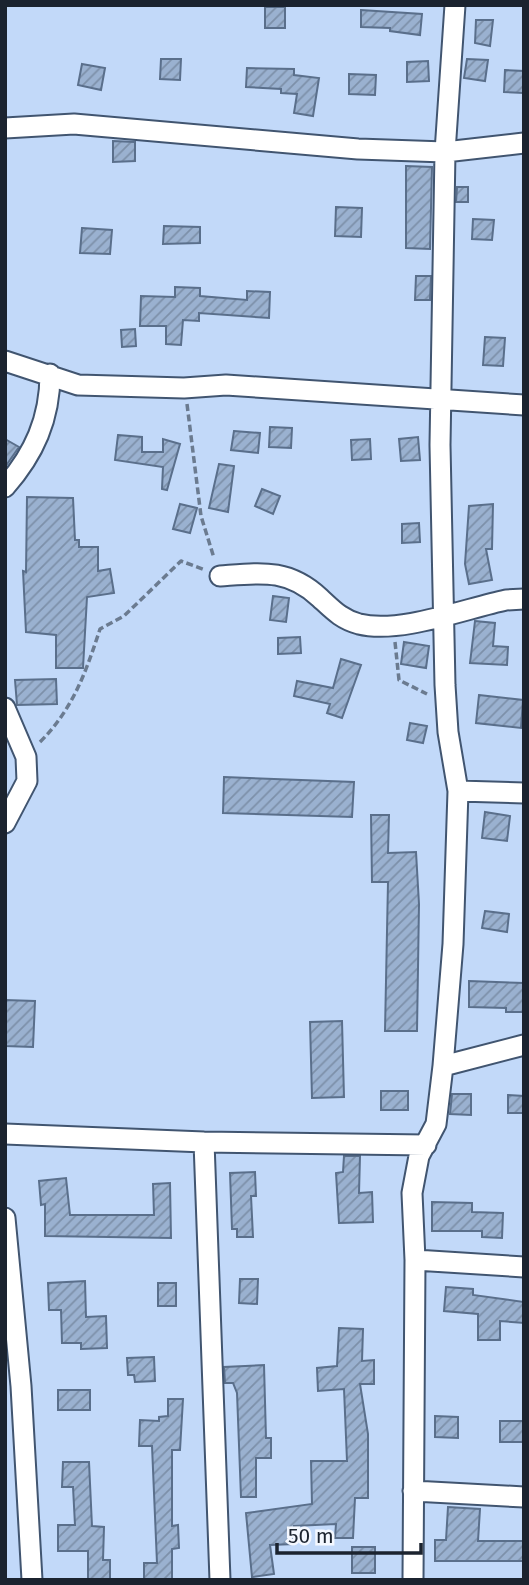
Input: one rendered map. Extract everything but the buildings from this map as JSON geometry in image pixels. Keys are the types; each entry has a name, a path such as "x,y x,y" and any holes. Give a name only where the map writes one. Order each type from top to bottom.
{"street":[{"path":"413,1580 414,1172 436,1124 443,1066 453,944 458,791 448,732 443,614 445,152 454,5"},
{"path":"5,128 74,124 358,149 445,152 524,143"},
{"path":"5,362 78,385 184,388 226,385 524,405"},
{"path":"5,487 26,464 38,436 50,396 50,374"},
{"path":"220,576 268,572 301,583 337,616 361,624 394,626 506,600 524,599"},
{"path":"5,708 26,757 27,781 5,823"},
{"path":"458,791 524,793"},
{"path":"443,1066 524,1045"},
{"path":"5,1134 204,1142 426,1144"},
{"path":"204,1142 220,1580"},
{"path":"5,1218 21,1386 32,1580"},
{"path":"415,1260 524,1267"},
{"path":"413,1491 524,1497"}],"path":[{"path":"184,388 201,516 220,576"},
{"path":"26,757 62,719 85,676 100,629 124,616 181,561 220,576"},
{"path":"394,626 400,680 447,704"}]}
